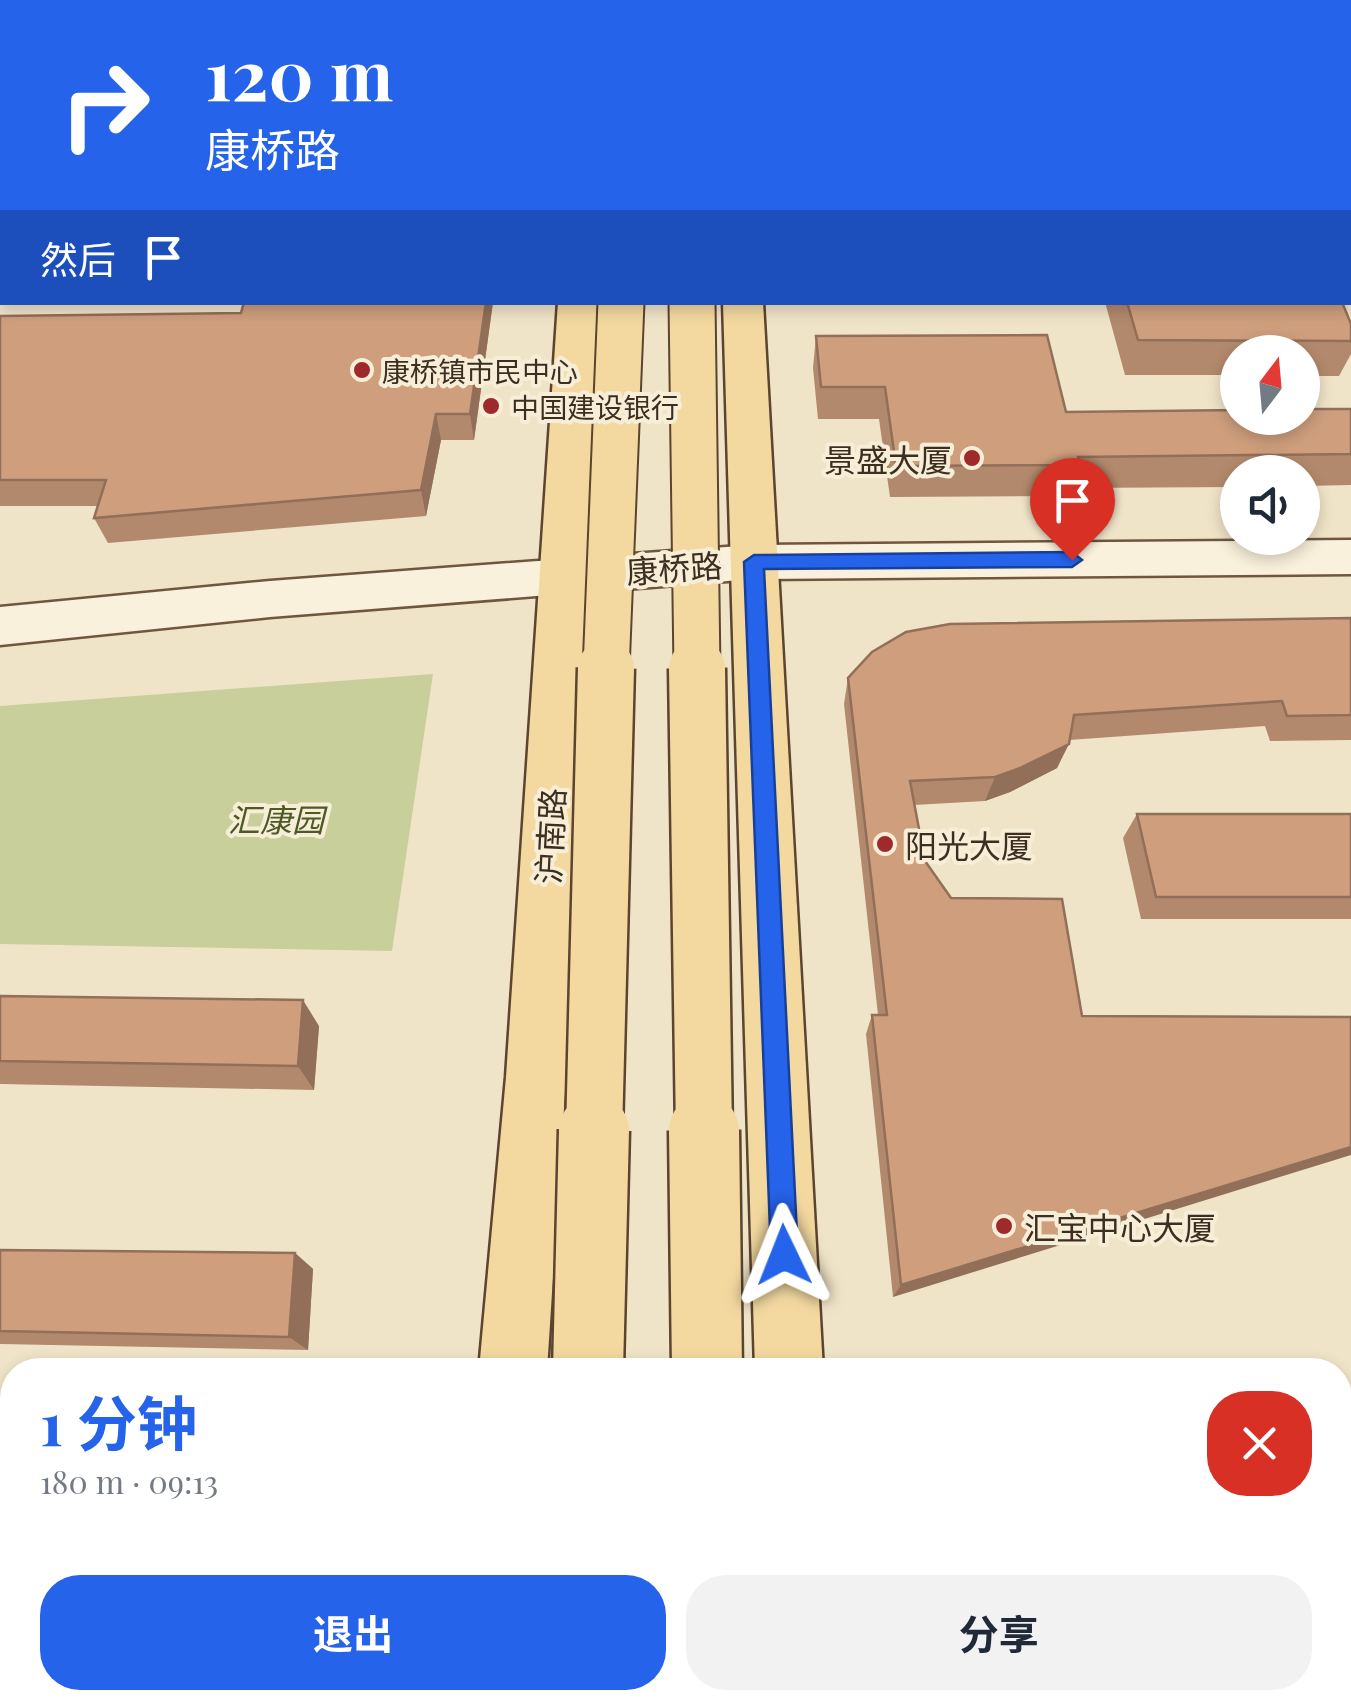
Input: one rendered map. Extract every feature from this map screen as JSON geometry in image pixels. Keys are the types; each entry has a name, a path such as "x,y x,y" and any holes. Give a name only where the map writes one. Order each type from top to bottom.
{"main road":[{"name":"沪南路","path":"514,1358 536,1077 578,305"},
{"path":"588,1358 604,728 620,305"},
{"path":"692,305 707,1358"},
{"path":"743,305 788,1358"},
{"name":"康桥路","path":"0,626 564,574 754,562 1351,557"}],"green space":[{"name":"汇康园","path":"433,674 392,951 0,944 0,706"}],"building":[{"path":"243,305 486,305 470,414 436,414 421,490 94,518 106,480 0,480 0,316 241,313"},
{"path":"1128,305 1343,305 1351,324 1351,341 1320,341 1320,335 1220,335 1220,340 1138,340"},
{"path":"1047,335 1066,412 1220,410 1220,435 1320,435 1320,409 1351,409 1351,454 1078,457 1080,465 896,466 885,387 821,387 816,336"},
{"path":"1351,618 1351,715 1287,716 1282,701 1074,715 1069,744 1020,768 995,777 910,781 925,861 951,898 1062,899 1082,1016 1351,1017 1351,1147 901,1285 872,1015 887,1015 848,678 872,652 906,632 950,624"},
{"path":"1137,814 1351,814 1351,897 1156,897"},
{"path":"0,996 303,1000 298,1066 0,1061"},
{"path":"0,1250 295,1253 289,1337 0,1331"}],"place":[{"name":"康桥镇市民中心","path":"362,370"},
{"name":"中国建设银行","path":"491,406"},
{"name":"景盛大厦","path":"972,458"},
{"name":"阳光大厦","path":"885,844"},
{"name":"汇宝中心大厦","path":"1004,1226"}],"route":[{"path":"784,1255 754,562 1072,560"}]}
